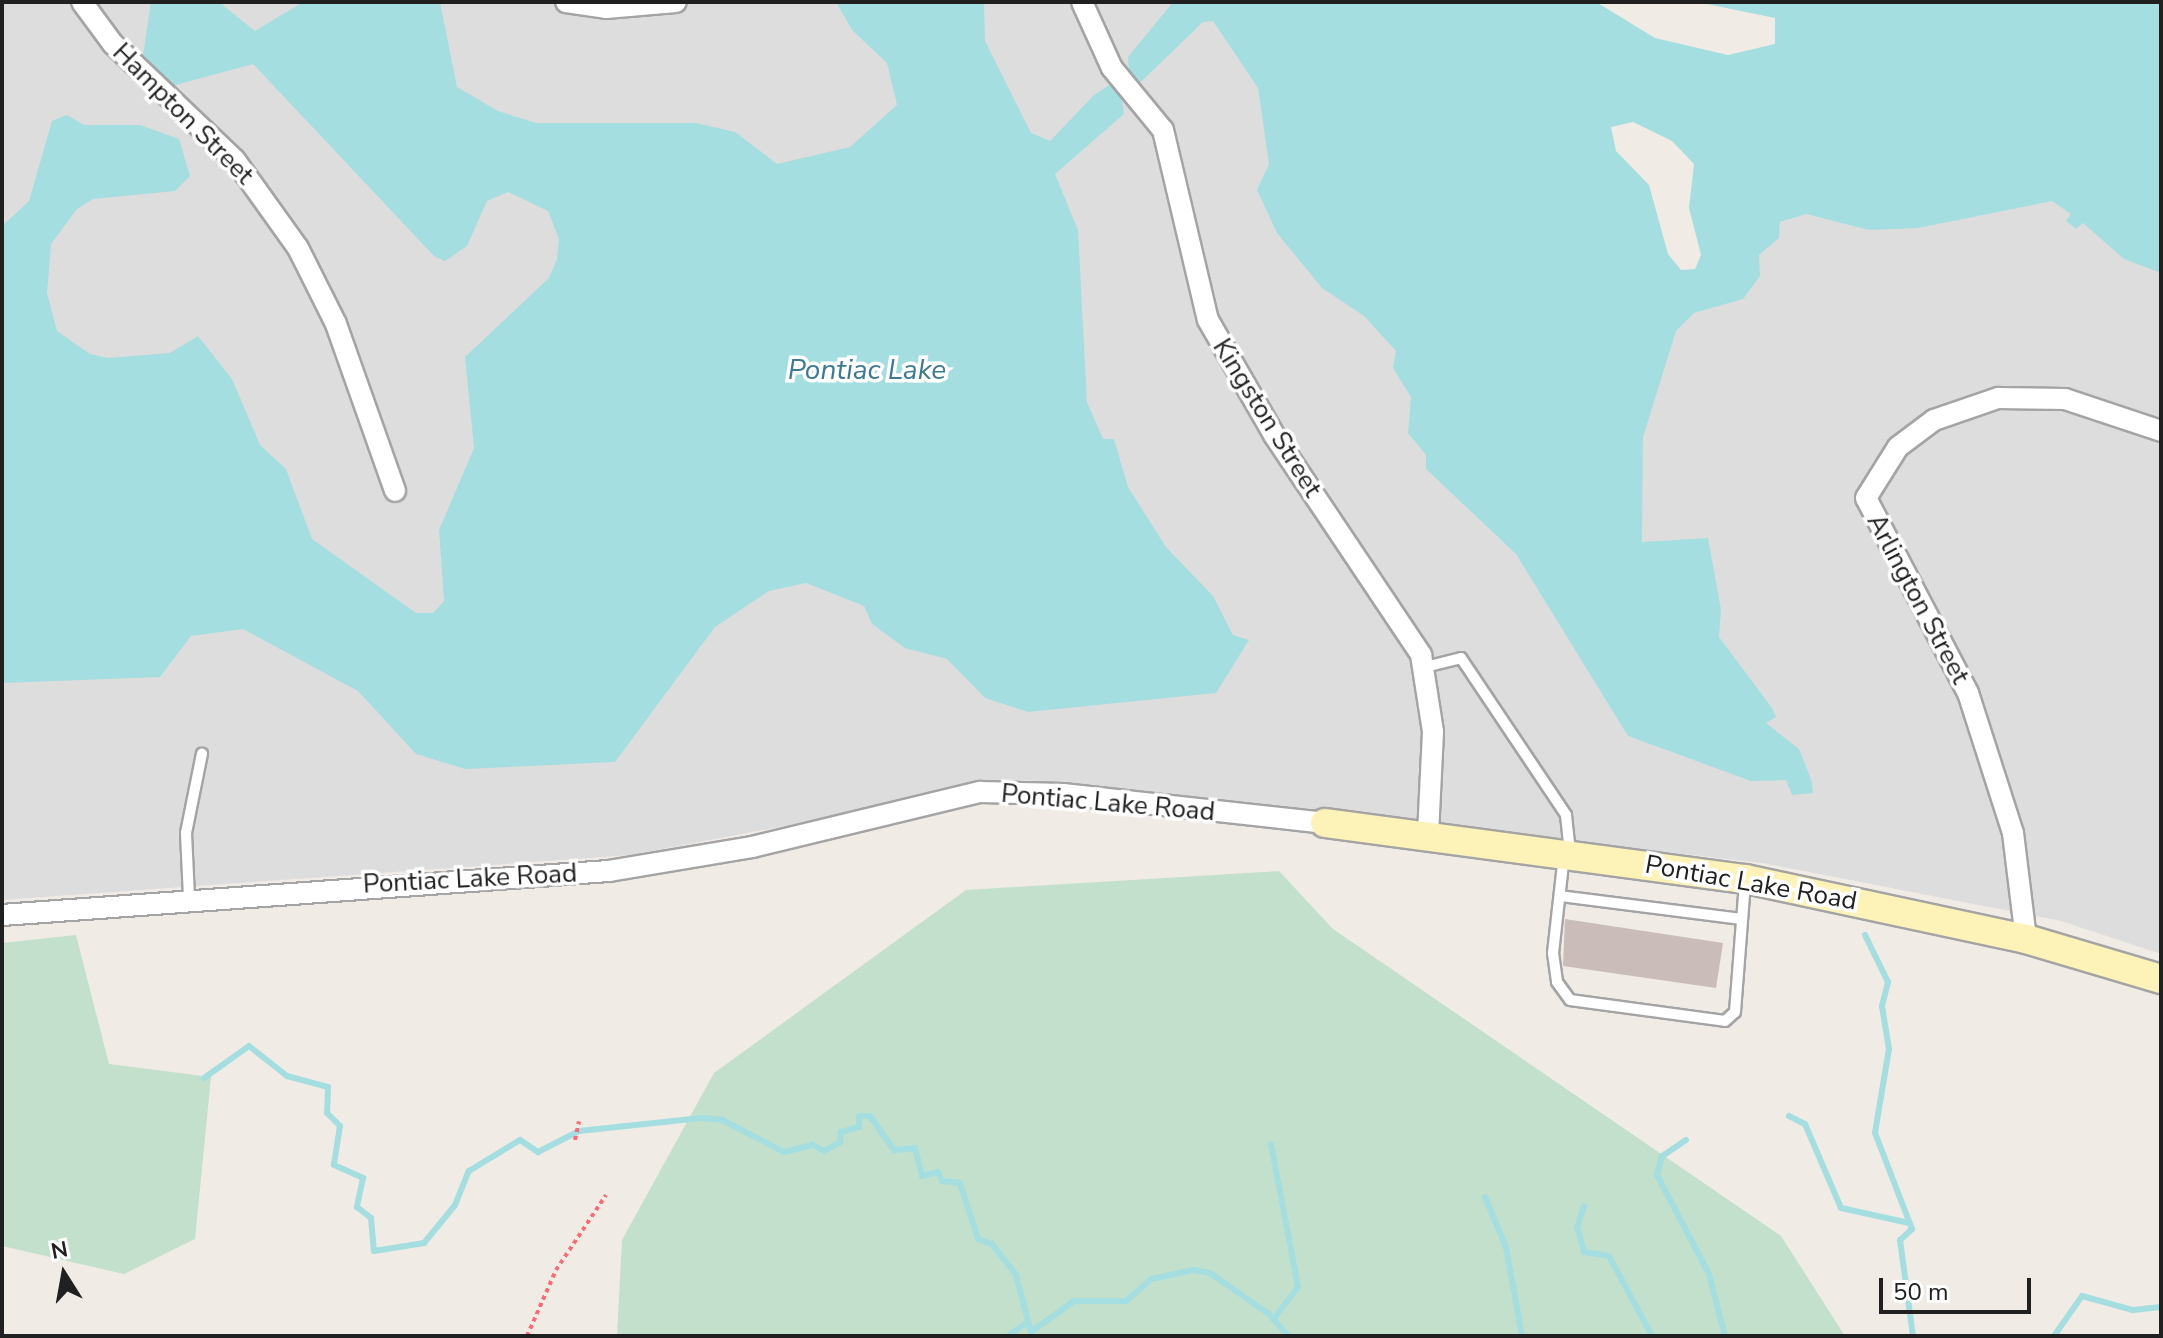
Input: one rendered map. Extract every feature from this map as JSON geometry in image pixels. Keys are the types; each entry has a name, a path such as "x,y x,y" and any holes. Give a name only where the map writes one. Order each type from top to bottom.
{"street":[{"name":"Hampton Street","path":"82,2 113,44 235,160 298,248 336,324 395,491"},
{"path":"566,2 606,8 676,2"},
{"name":"Kingston Street","path":"1082,2 1112,68 1145,102 1174,160 1208,320 1274,435 1409,632 1425,667 1433,732 1428,835"},
{"name":"Arlington Street","path":"2026,939 2013,833 1968,693 1866,498 1898,447 1934,420 1998,398 2065,399 2161,431"},
{"name":"Pontiac Lake Road","path":"2,915 189,897 609,871 752,847 980,792 1325,823 1746,879 2026,939 2161,979"}],"lane":[{"path":"1425,667 1461,658 1566,815 1567,853 1553,953 1557,982 1570,1000 1725,1021 1735,1012 1746,879"},
{"path":"189,897 186,833 202,754"},
{"path":"1560,896 1741,919"}],"path":[{"path":"575,1140 579,1121"},
{"path":"527,1336 556,1270 606,1195"},
{"path":"34,1336 121,1336"}],"shaded area":[{"path":"2,2 1334,2 1689,290 1822,136 2161,15 2161,954 2061,921 1762,863 1027,780 631,855 2,900"}],"green space":[{"path":"1279,871 1333,929 1781,1236 1845,1336 617,1336 622,1240 714,1073 966,890"},
{"path":"76,935 109,1064 211,1077 195,1239 124,1274 2,1246 2,943"}],"water":[{"name":"Pontiac Lake","path":"151,2 219,2 255,31 303,2 440,2 457,87 498,111 536,123 696,123 735,132 777,164 850,147 897,105 887,63 852,30 836,2 984,2 985,41 1031,133 1050,141 1094,95 1129,72 1128,57 1173,2 1596,2 1655,38 1728,55 1775,44 1775,18 1697,2 2161,2 2161,273 2124,259 2083,223 2076,229 2066,221 2071,214 2052,201 1918,228 1869,230 1806,214 1780,222 1779,238 1759,255 1760,276 1743,299 1694,313 1676,331 1643,437 1642,542 1708,538 1721,610 1719,637 1772,708 1776,717 1766,723 1799,749 1812,782 1813,793 1792,795 1786,780 1751,781 1628,736 1516,554 1426,469 1426,455 1408,433 1411,397 1393,368 1396,351 1364,316 1322,288 1277,233 1257,190 1269,164 1258,88 1213,21 1203,22 1122,100 1124,114 1055,174 1078,230 1087,402 1103,439 1114,439 1128,487 1166,547 1213,596 1233,635 1249,640 1216,693 1028,712 985,698 947,659 905,648 872,624 864,606 806,583 769,591 715,627 615,762 465,769 416,754 358,691 243,629 191,636 160,677 2,683 2,226 29,201 52,121 67,115 84,125 140,125 179,139 190,176 175,191 93,199 77,209 51,244 47,293 57,331 90,354 108,358 170,353 198,336 232,379 260,445 286,469 312,539 416,613 433,613 444,601 439,530 474,448 465,357 549,278 557,259 559,239 548,211 508,192 487,201 467,246 445,261 434,256 253,64 172,86 143,55","holes":["1633,122 1672,141 1694,164 1689,208 1701,255 1695,269 1681,270 1668,254 1649,185 1616,151 1611,127"]}],"building":[{"path":"1565,919 1723,943 1716,988 1563,966"}],"waterway":[{"path":"1865,935 1888,982 1882,1006 1889,1049 1875,1133 1912,1229 1900,1240 1913,1336"},
{"path":"204,1078 249,1046 287,1076 328,1087 327,1113 340,1126 334,1165 363,1178 357,1207 371,1218 374,1251 424,1243 455,1205 469,1171 520,1140 538,1152 579,1131 701,1118 722,1120 784,1152 813,1145 824,1151 840,1142 841,1132 859,1127 859,1116 870,1116 894,1150 915,1148 922,1176 938,1172 942,1181 960,1183 978,1239 992,1244 1016,1275 1031,1332 1074,1301 1126,1301 1151,1279 1193,1270 1210,1273 1269,1314 1288,1336"},
{"path":"1789,1116 1805,1124 1841,1208 1909,1223"},
{"path":"1686,1140 1662,1156 1657,1175 1709,1274 1725,1336"},
{"path":"1271,1144 1298,1287 1274,1319"},
{"path":"1485,1197 1506,1247 1522,1336"},
{"path":"1584,1206 1577,1227 1584,1252 1609,1256 1652,1336"},
{"path":"2054,1336 2082,1296 2133,1310 2161,1307"},
{"path":"1008,1336 1026,1323"}]}
